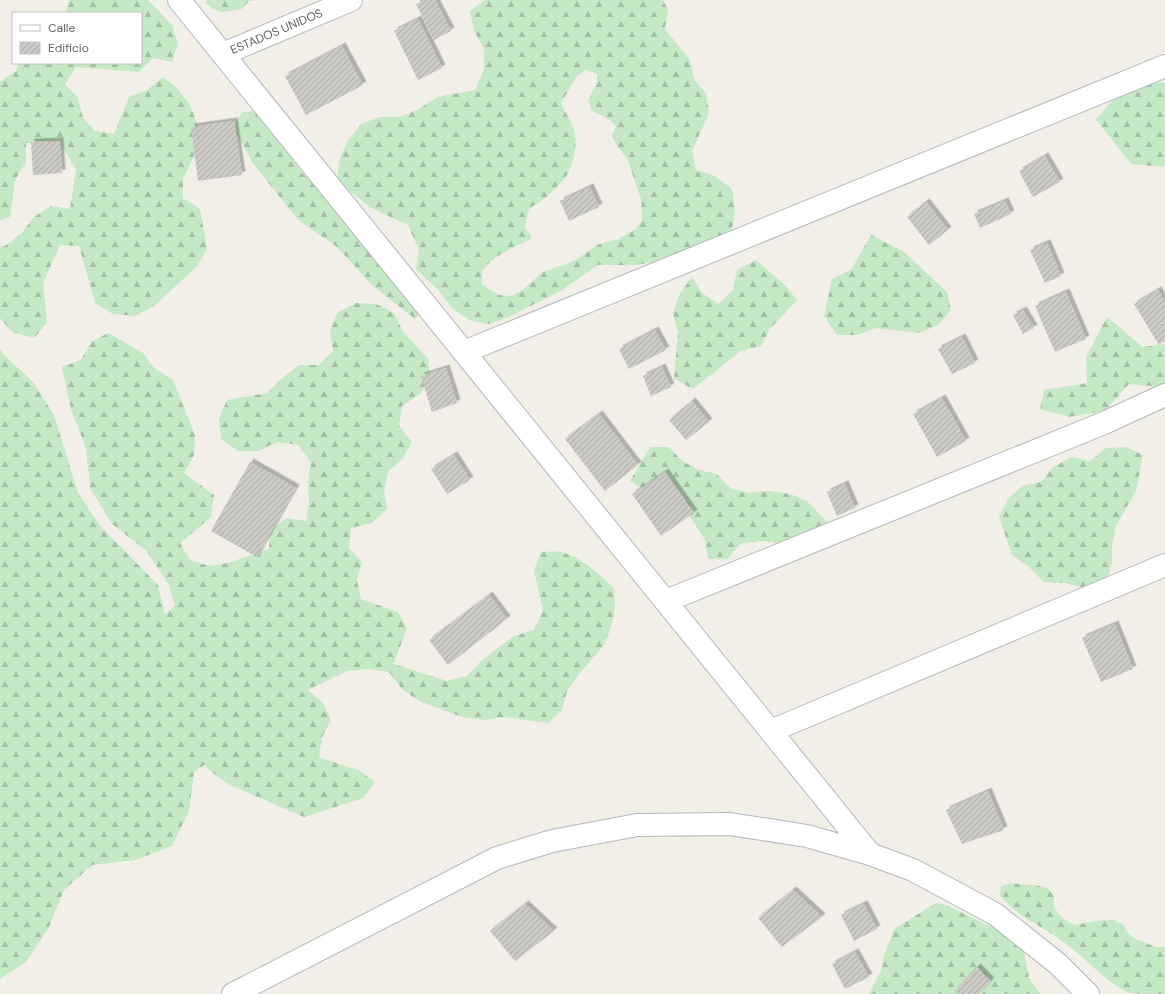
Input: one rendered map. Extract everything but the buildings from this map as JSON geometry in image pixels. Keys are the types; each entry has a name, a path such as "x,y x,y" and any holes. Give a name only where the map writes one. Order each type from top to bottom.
{"street":[{"path":"179,0 870,854"},
{"name":"ESTADOS UNIDOS","path":"223,54 351,0"},
{"path":"464,352 1165,66"},
{"path":"666,601 1104,423 1165,395"},
{"path":"771,731 1165,565"},
{"path":"233,994 497,858 552,841 637,825 730,824 807,836 870,854 913,870 995,914 1058,964 1088,994"}],"green space":[{"path":"69,0 148,0 172,25 178,43 172,62 153,58 139,72 76,67 65,84 78,98 83,118 95,131 114,134 129,97 147,90 163,77 178,89 190,105 197,123 199,143 183,178 183,198 200,209 207,248 198,265 153,307 135,316 113,314 95,303 79,246 60,245 43,283 47,323 34,338 12,332 0,318 0,247 5,246 21,234 34,217 51,206 70,209 76,169 64,150 46,142 26,143 26,162 15,180 10,217 0,220 0,82 16,71 19,64 142,64 142,12 66,12"},
{"path":"207,0 258,0 249,1 242,9 222,12 213,9 206,3"},
{"path":"485,0 663,0 668,10 665,29 690,60 694,79 706,94 709,113 692,151 696,170 715,176 732,189 735,211 732,230 676,257 637,265 598,265 562,290 509,317 489,324 469,320 452,308 439,291 416,269 419,250 408,225 371,208 337,181 339,161 347,142 361,124 380,117 400,117 419,109 437,97 475,90 484,70 484,49 474,31 470,11","holes":["586,70 597,74 597,83 588,101 592,111 609,119 616,126 612,135 616,144 628,161 641,199 642,220 636,229 619,239 599,244 574,261 543,272 520,292 511,296 499,295 482,284 484,268 496,257 532,238 525,227 529,211 551,193 565,178 571,166 574,155 575,134 571,122 561,103 577,76"]},
{"path":"1165,82 1165,165 1163,167 1131,164 1096,119 1125,87"},
{"path":"252,111 269,122 302,173 317,185 422,311 415,319 372,285 337,247 301,222 252,162 235,130 237,120 243,112"},
{"path":"871,235 904,252 947,292 951,310 938,325 919,333 876,328 857,335 837,335 824,316 832,279 851,270"},
{"path":"756,260 785,285 797,300 770,329 761,346 741,351 693,389 674,379 678,333 673,313 680,293 692,277 702,293 718,304 733,290 737,270"},
{"path":"356,303 376,304 394,313 403,332 428,359 430,379 420,394 402,406 399,426 412,442 403,458 388,472 384,490 387,509 372,523 351,528 349,548 362,562 357,580 361,599 398,612 407,629 393,664 447,681 467,676 481,661 514,636 534,630 543,611 534,571 541,552 560,552 575,557 589,566 614,588 615,608 611,627 604,645 579,674 567,691 562,710 548,723 505,717 483,720 462,717 419,701 402,689 389,672 368,669 347,671 308,690 323,703 331,720 322,737 319,757 358,770 375,782 363,798 304,817 228,784 206,768 206,764 194,772 189,811 172,846 135,860 92,865 64,890 49,927 26,962 0,979 0,349 3,354 33,382 54,415 78,493 101,527 158,585 165,615 175,605 169,585 147,551 112,524 90,488 86,448 71,409 62,367 81,360 91,342 108,333 143,353 154,368 173,380 195,435 194,455 184,473 214,495 211,517 180,543 190,560 210,566 228,563 269,549 270,530 287,518 306,521 309,502 308,482 311,462 298,445 277,442 258,451 238,451 221,439 219,419 227,400 267,393 281,379 299,365 319,365 333,351 330,331 337,313"},
{"path":"1107,317 1143,347 1165,344 1165,384 1160,387 1129,384 1105,411 1069,417 1040,409 1044,390 1087,383 1086,357"},
{"path":"650,447 669,447 682,461 699,470 717,474 730,488 748,493 769,491 790,494 807,501 834,529 801,545 760,541 740,544 727,559 708,559 705,540 682,504 648,492 630,481"},
{"path":"1126,447 1143,455 1136,491 1116,526 1112,543 1112,564 1106,584 1085,588 1065,583 1044,582 1029,567 1012,555 999,517 1008,499 1022,486 1041,482 1053,467 1072,457 1090,461 1106,448"},
{"path":"1011,883 1048,888 1054,896 1054,906 1059,915 1075,925 1094,921 1114,920 1123,925 1128,933 1136,939 1156,947 1165,947 1165,994 1129,993 1111,982 1070,947 1051,933 1018,913 1004,900 1000,896 1001,886"},
{"path":"936,903 946,905 1022,942 1029,978 1040,994 869,994 882,969 883,959 894,929"}]}
